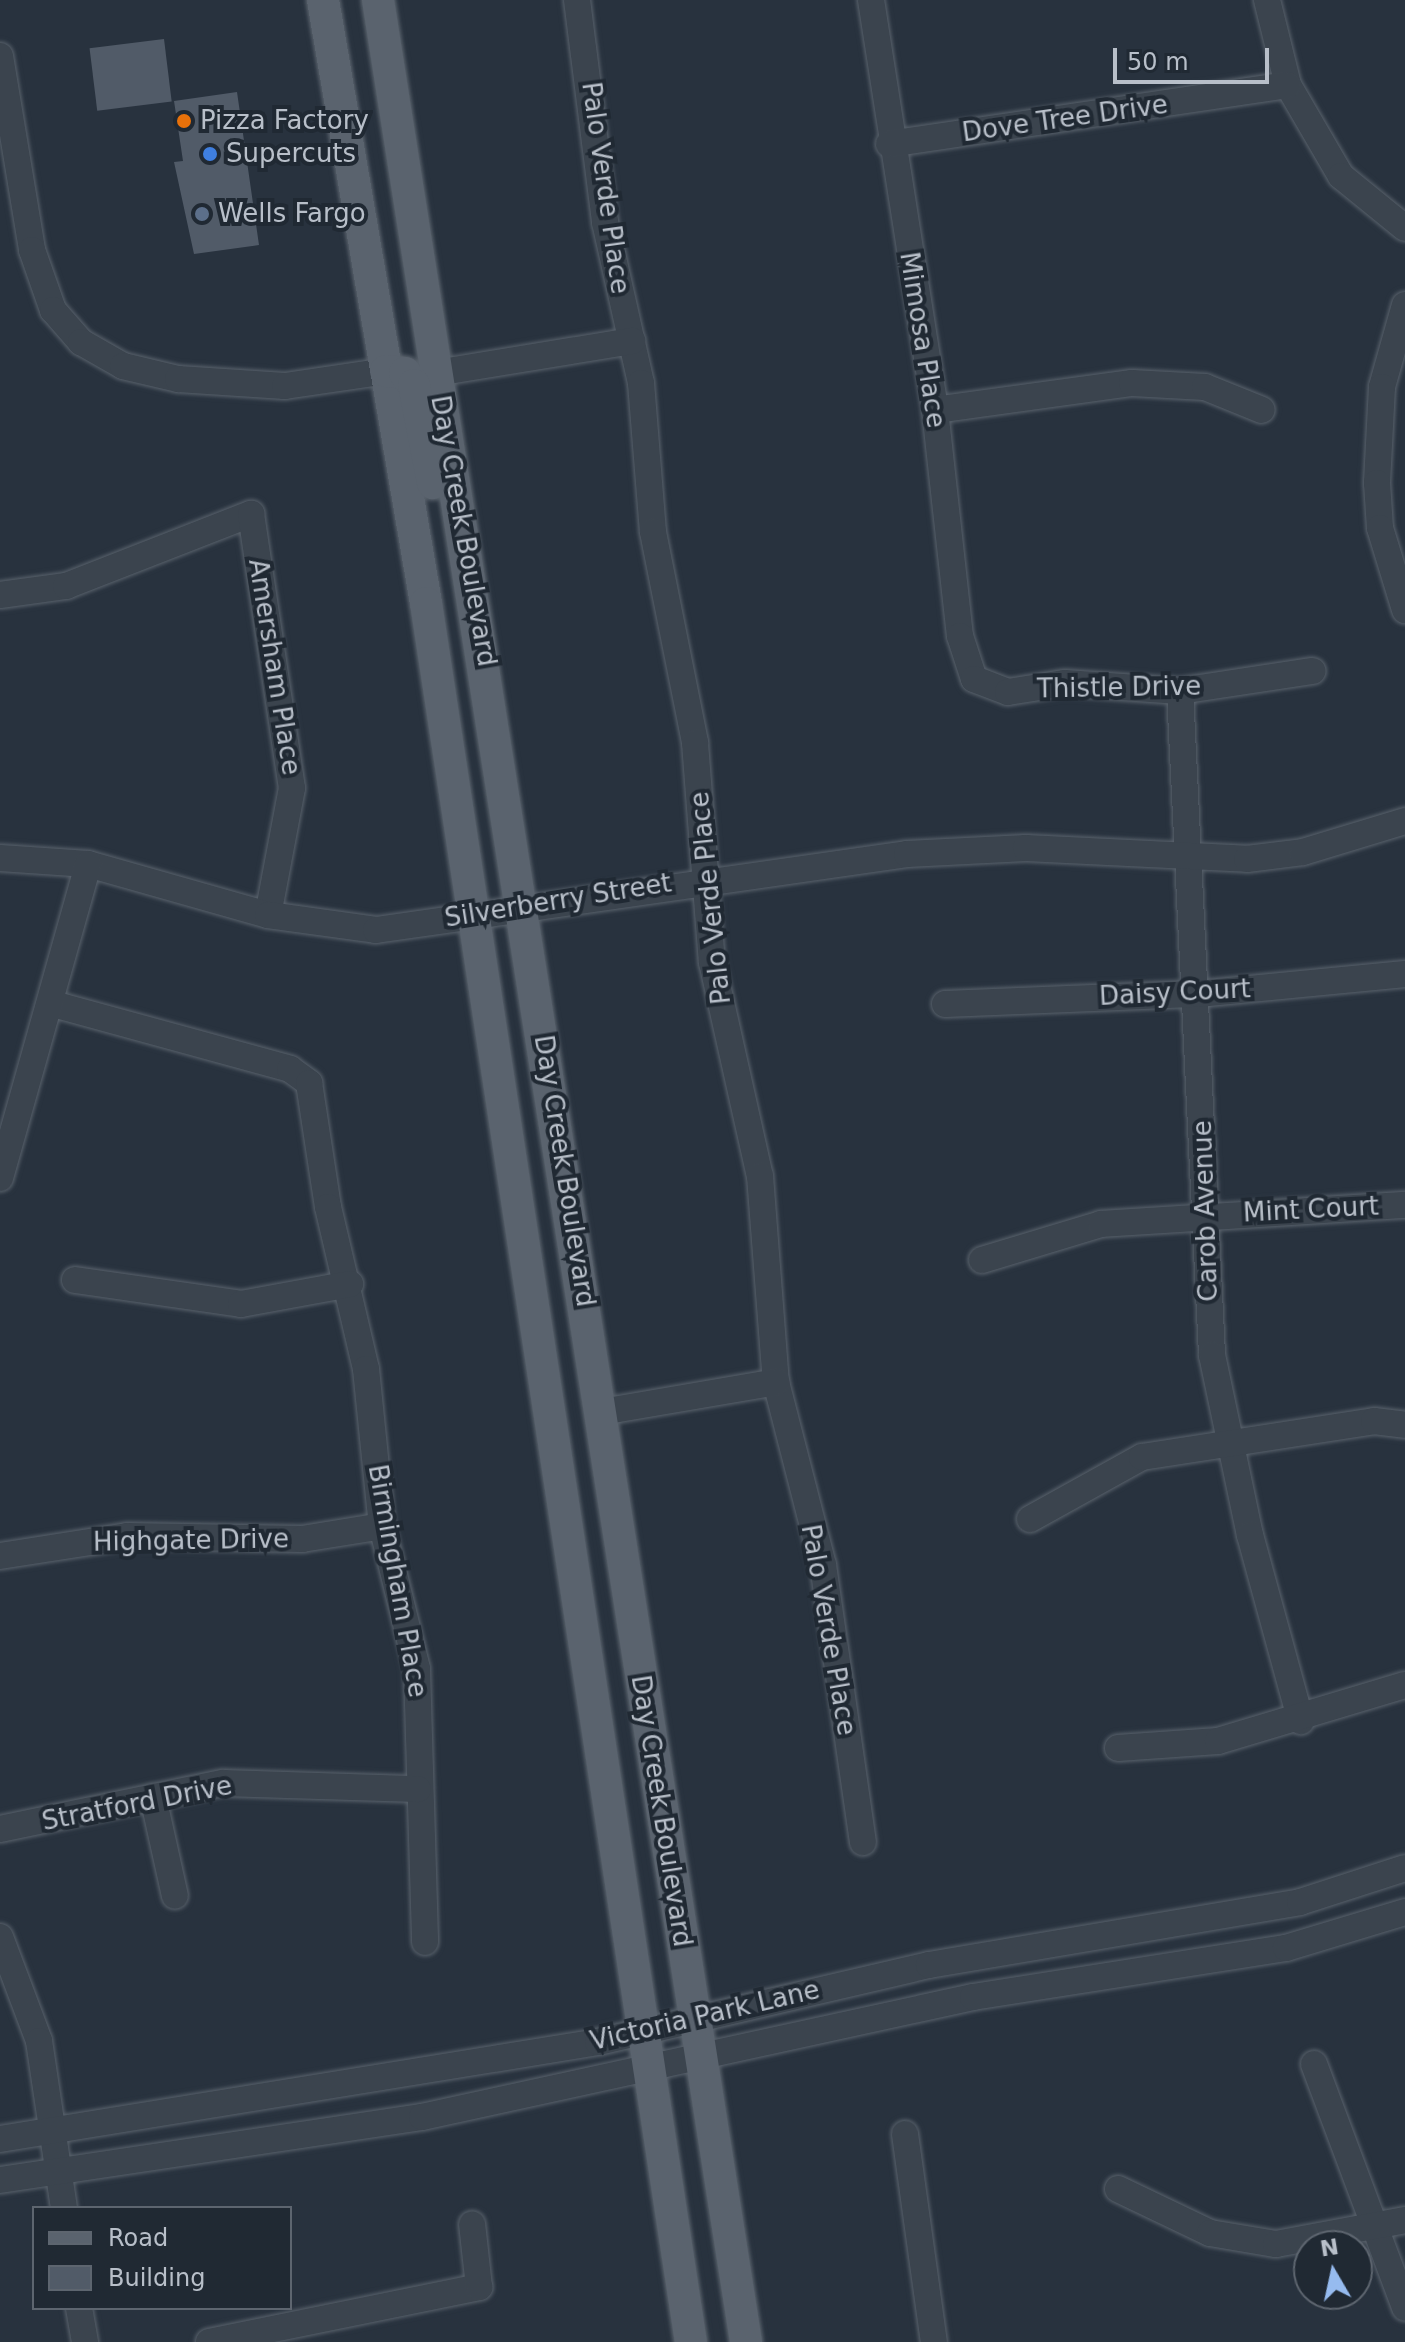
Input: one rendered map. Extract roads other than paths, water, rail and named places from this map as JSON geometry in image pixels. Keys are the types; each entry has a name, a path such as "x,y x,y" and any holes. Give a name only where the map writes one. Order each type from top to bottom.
{"main road":[{"name":"Day Creek Boulevard","path":"323,0 474,914 691,2342"},
{"name":"Day Creek Boulevard","path":"378,0 436,373 525,906 697,2057 746,2342"},
{"path":"386,371 405,373 414,385 444,536 467,554"}],"street":[{"name":"Palo Verde Place","path":"577,0 605,222 632,341 653,532 695,743 703,878 722,1015 760,1176 776,1382 823,1565 863,1842"},
{"name":"Mimosa Place","path":"871,0 889,144 935,410 960,636 974,679"},
{"path":"1267,0 1288,85 1341,176 1405,228"},
{"path":"0,56 32,250 53,310 81,342 123,366 178,379 285,386 386,371"},
{"name":"Dove Tree Drive","path":"889,144 1288,85"},
{"path":"1405,305 1382,387 1377,471 1380,528 1405,610"},
{"path":"436,373 632,341"},
{"path":"935,410 1132,383 1205,387 1262,410"},
{"name":"Amersham Place","path":"0,595 66,586 251,514 292,788 268,915"},
{"name":"Thistle Drive","path":"974,679 1008,692 1065,683 1180,691 1313,671"},
{"name":"Carob Avenue","path":"1180,691 1198,994 1212,1355 1227,1441 1301,1721"},
{"name":"Silverberry Street","path":"0,858 88,864 268,915 376,930 703,878 1026,848 1189,861 1303,852 1405,821"},
{"path":"0,1178 6,1131 53,1004 88,864"},
{"name":"Daisy Court","path":"945,1004 1198,994 1405,974"},
{"name":"Birmingham Place","path":"53,1004 290,1069 309,1083 328,1207 350,1284 382,1526 417,1669 418,1789 425,1942"},
{"name":"Mint Court","path":"982,1260 1101,1224 1405,1205"},
{"path":"75,1280 241,1304 350,1284"},
{"path":"601,1412 776,1382"},
{"path":"1030,1519 1142,1457 1227,1441 1374,1421 1405,1425"},
{"name":"Highgate Drive","path":"0,1556 127,1536 302,1539 382,1526"},
{"path":"1118,1748 1218,1741 1301,1721 1405,1685"},
{"name":"Stratford Drive","path":"0,1829 223,1783 418,1789"},
{"path":"153,1797 175,1896"},
{"name":"Victoria Park Lane","path":"0,2139 55,2135 643,2033 974,1956 1300,1902 1405,1868"},
{"name":"Victoria Park Lane","path":"0,2180 422,2117 973,1997 1286,1948 1405,1912"},
{"path":"0,1937 30,2004 55,2135 64,2206"},
{"path":"1314,2064 1405,2308"},
{"path":"905,2134 934,2342"},
{"path":"1118,2189 1210,2233 1276,2244 1373,2221 1405,2220"},
{"path":"209,2342 479,2287 472,2224"},
{"path":"79,2310 85,2342"}],"place":[{"name":"Pizza Factory","path":"184,121"},
{"name":"Supercuts","path":"210,154"},
{"name":"Wells Fargo","path":"202,214"}]}
